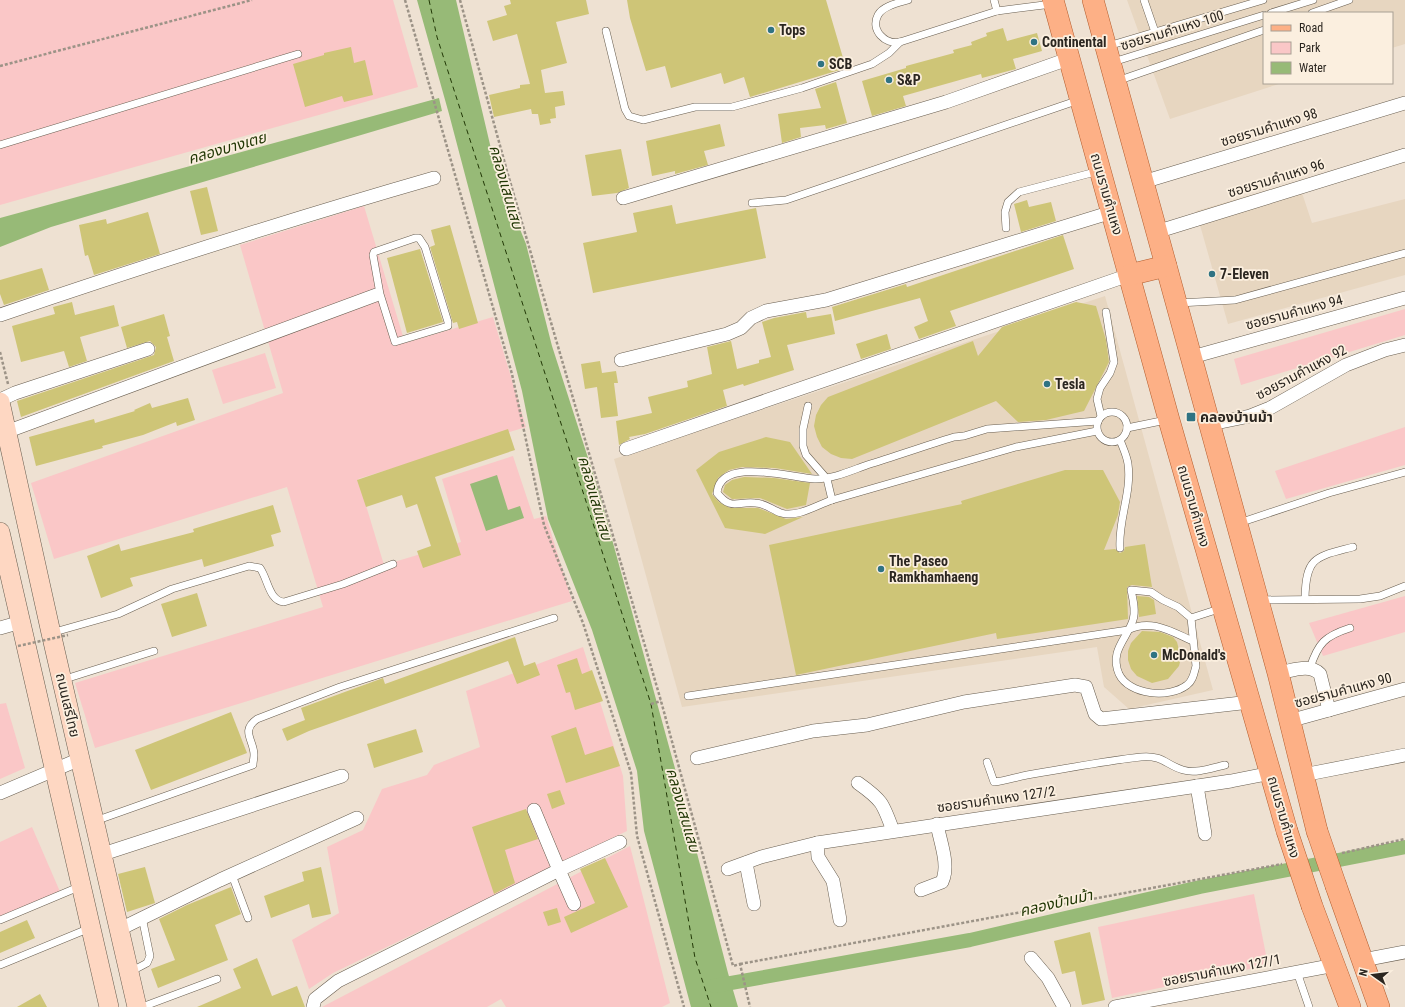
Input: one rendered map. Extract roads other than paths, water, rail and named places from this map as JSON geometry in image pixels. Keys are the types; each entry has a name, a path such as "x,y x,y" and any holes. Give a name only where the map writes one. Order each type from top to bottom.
{"main road":[{"name":"ถนนรามคำแหง","path":"1093,0 1156,232 1211,424 1278,673 1317,830 1379,1007"},
{"name":"ถนนรามคำแหง","path":"1053,2 1287,831 1312,906 1350,1007"},
{"path":"1129,274 1166,266"},
{"name":"ถนนเสรีไทย","path":"0,401 6,432 59,634 62,680 129,972 144,1006"},
{"name":"ถนนเสรีไทย","path":"0,532 80,886 109,1007"}],"street":[{"path":"623,198 946,102 1068,59"},
{"name":"ซอยรามคําแหง 98","path":"1143,182 1405,103"},
{"name":"ซอยรามคําแหง 96","path":"1156,232 1405,155"},
{"path":"0,315 145,266 299,217 434,178"},
{"path":"622,360 727,334 741,328 751,318 766,311 826,300 1112,212"},
{"path":"626,449 1129,274"},
{"path":"6,432 378,294"},
{"name":"ซอยรามคําแหง 94","path":"1192,357 1405,298"},
{"name":"ซอยรามคําแหง 92","path":"1211,424 1250,416 1270,408 1346,365 1385,350 1405,345"},
{"path":"0,401 15,393 148,349"},
{"path":"0,628 21,622"},
{"path":"1278,673 1310,668 1320,674 1329,710"},
{"path":"697,758 807,732 867,725 964,702 1075,685 1086,687 1095,714 1101,719 1250,702"},
{"name":"ซอยรามคำแหง 90","path":"1289,721 1405,689"},
{"path":"1304,775 1405,755"},
{"path":"0,793 80,759"},
{"name":"ซอยรามคำแหง 127/2","path":"728,869 784,850 817,843 894,830 1197,786 1271,773"},
{"path":"102,854 342,776"},
{"path":"858,783 877,796 885,808 894,830"},
{"path":"1197,786 1205,834"},
{"path":"534,810 574,904"},
{"path":"120,929 142,917 357,818"},
{"path":"921,890 942,882 944,877 945,866 937,824"},
{"path":"313,1007 316,999 338,982 559,870 620,842"},
{"path":"817,843 818,857 833,881 840,920"},
{"path":"746,862 754,904"},
{"path":"1363,960 1405,952"},
{"path":"1031,958 1048,978 1064,1007"},
{"name":"ซอยรามคำแหง 127/1","path":"1115,1007 1335,965"}],"lane":[{"path":"908,0 894,4 882,10 877,16 876,27 886,42 892,44 900,42 997,11 1053,2"},
{"path":"994,0 997,11"},
{"path":"1144,0 1155,32"},
{"path":"1111,64 1155,32 1263,0"},
{"path":"1274,12 1313,0"},
{"path":"1315,12 1349,0"},
{"name":"ซอยรามคำแหง 100","path":"1111,64 1263,15"},
{"name":"ซอยรามคำแหง 100","path":"1111,64 1263,30"},
{"path":"606,31 625,109 629,116 639,120 695,107 732,106 802,88 872,64 890,53 900,42"},
{"path":"0,145 298,54"},
{"path":"752,203 786,200 800,196 1080,100"},
{"path":"1006,228 1005,212 1008,202 1019,192 1100,171"},
{"path":"419,238 425,247 448,326 395,342 378,294 372,258 374,252 419,238"},
{"path":"1176,303 1235,300 1405,253"},
{"path":"1097,431 1016,447 832,500 799,512 782,513 755,502 736,505 728,504 717,493 720,482 726,476 768,471 796,477 827,478 954,437 964,436 987,429 1100,418 1111,412 1116,412 1124,418 1127,428 1124,437 1116,442 1106,442 1099,436 1097,431 1100,418 1097,399 1100,388 1110,374 1114,362 1106,312"},
{"path":"808,406 803,429 803,446 806,456 827,478 832,500"},
{"path":"1127,428 1170,420"},
{"path":"1120,440 1128,463 1129,474 1120,526 1120,548"},
{"path":"1237,524 1328,493 1405,473"},
{"path":"1305,598 1308,569 1314,561 1322,556 1353,547"},
{"path":"59,634 118,614 172,589 249,566 260,568 266,577 273,596 278,602 284,602 343,584 393,564"},
{"path":"1258,600 1305,598 1360,599 1380,596 1405,586"},
{"path":"1131,590 1151,592 1178,607 1191,618 1196,666 1194,674 1187,686 1159,694 1136,690 1122,679 1116,662 1116,652 1134,618 1131,590"},
{"path":"1191,618 1224,607"},
{"path":"94,821 253,765 254,755 249,729 251,723 257,719 340,687 554,618"},
{"path":"688,696 1128,630 1138,625 1149,624 1162,627 1193,641"},
{"path":"1310,668 1319,645 1327,638 1350,628"},
{"path":"62,680 154,651"},
{"path":"987,762 994,782 1007,781 1025,776 1101,762 1120,761 1142,757 1161,758 1184,771 1197,771 1225,765"},
{"path":"232,875 248,918"},
{"path":"0,920 80,886"},
{"path":"129,972 147,963 150,956 142,917"},
{"path":"0,965 90,928"},
{"path":"1297,972 1309,1007"},
{"path":"144,1006 217,979"}],"water":[{"name":"คลองแสนแสบ","path":"417,0 456,0 496,170 526,244 552,346 599,492 676,772 738,1007 691,1007 644,831 637,771 592,630 548,519 522,391 449,114"},
{"path":"439,98 442,111 51,227 0,247 0,218"},
{"path":"497,475 508,510 520,506 524,518 486,531 470,484"}],"waterway":[{"name":"คลองบ้านม้า","path":"714,986 970,940 1200,887 1405,847"}],"place":[{"name":"Tops","path":"771,30"},
{"name":"Continental","path":"1034,42"},
{"name":"SCB","path":"821,64"},
{"name":"S&P","path":"889,80"},
{"name":"7-Eleven","path":"1212,274"},
{"name":"Tesla","path":"1047,384"},
{"name":"คลองบ้านม้า","path":"1191,417"},
{"name":"The Paseo Ramkhamhaeng","path":"881,569"},
{"name":"McDonald's","path":"1154,655"}],"water label":[{"name":"คลองบางเตย","path":"227,148"}]}
